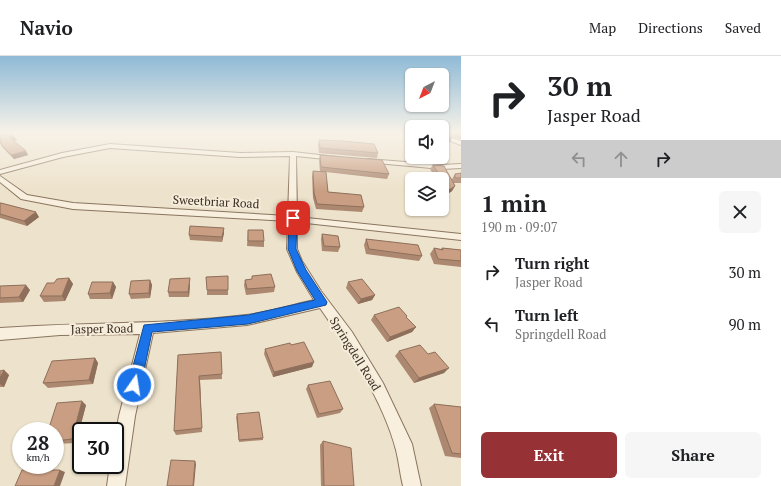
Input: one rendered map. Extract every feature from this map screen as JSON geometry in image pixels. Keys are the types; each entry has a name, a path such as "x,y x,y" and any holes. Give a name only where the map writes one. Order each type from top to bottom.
{"street":[{"path":"0,172 78,152"},
{"path":"198,152 241,155 293,154 343,159"},
{"name":"Springdell Road","path":"293,154 292,249 302,271 322,302 347,336 370,374 403,446 412,486"},
{"path":"361,160 442,167 461,166"},
{"name":"Sweetbriar Road","path":"0,178 24,197 73,206 293,218 461,237"},
{"name":"Jasper Road","path":"0,334 60,329 148,328 248,320 322,302"},
{"path":"116,486 127,416 148,328"}],"building":[{"path":"8,152 22,152 11,155"},
{"path":"320,155 382,160 389,174 321,167"},
{"path":"433,165 444,166 447,172 437,172"},
{"path":"313,171 326,172 328,192 361,195 364,207 317,204 314,193"},
{"path":"461,173 461,178 455,178 455,174"},
{"path":"449,175 455,186 449,190"},
{"path":"0,203 36,212 24,221 0,214"},
{"path":"190,226 224,228 222,237 189,235"},
{"path":"248,230 263,230 264,241 248,241"},
{"path":"322,234 338,236 340,247 324,246"},
{"path":"366,239 418,245 422,256 369,249"},
{"path":"434,248 443,250 442,248 461,250 461,261 438,259"},
{"path":"271,274 275,287 247,289 245,280 252,279 252,276"},
{"path":"228,276 228,290 207,290 206,277"},
{"path":"69,278 62,296 40,296 47,283 54,283 57,279"},
{"path":"190,278 188,292 168,292 170,279"},
{"path":"362,279 375,295 361,299 348,282"},
{"path":"150,280 149,293 129,294 131,281"},
{"path":"92,282 113,282 110,293 88,294"},
{"path":"26,285 19,297 0,298 0,286"},
{"path":"399,307 416,327 390,337 374,315"},
{"path":"304,342 314,362 274,372 265,349 290,343 291,345"},
{"path":"420,345 428,354 435,352 449,368 419,378 399,351"},
{"path":"221,352 222,374 199,376 202,428 174,431 178,355"},
{"path":"95,358 89,380 43,383 52,361"},
{"path":"4,370 0,378 0,371"},
{"path":"330,381 343,409 319,414 308,385"},
{"path":"82,401 76,422 72,422 72,439 64,440 64,422 51,422 57,403"},
{"path":"434,404 461,407 461,454 452,453"},
{"path":"259,412 263,438 239,440 237,414"},
{"path":"323,441 351,448 354,486 324,486"},
{"path":"171,460 195,461 193,486 167,486"},
{"path":"20,474 58,474 54,486 15,486"}],"route":[{"path":"134,385 148,328 248,320 322,302 302,271 292,249 293,218"}]}
